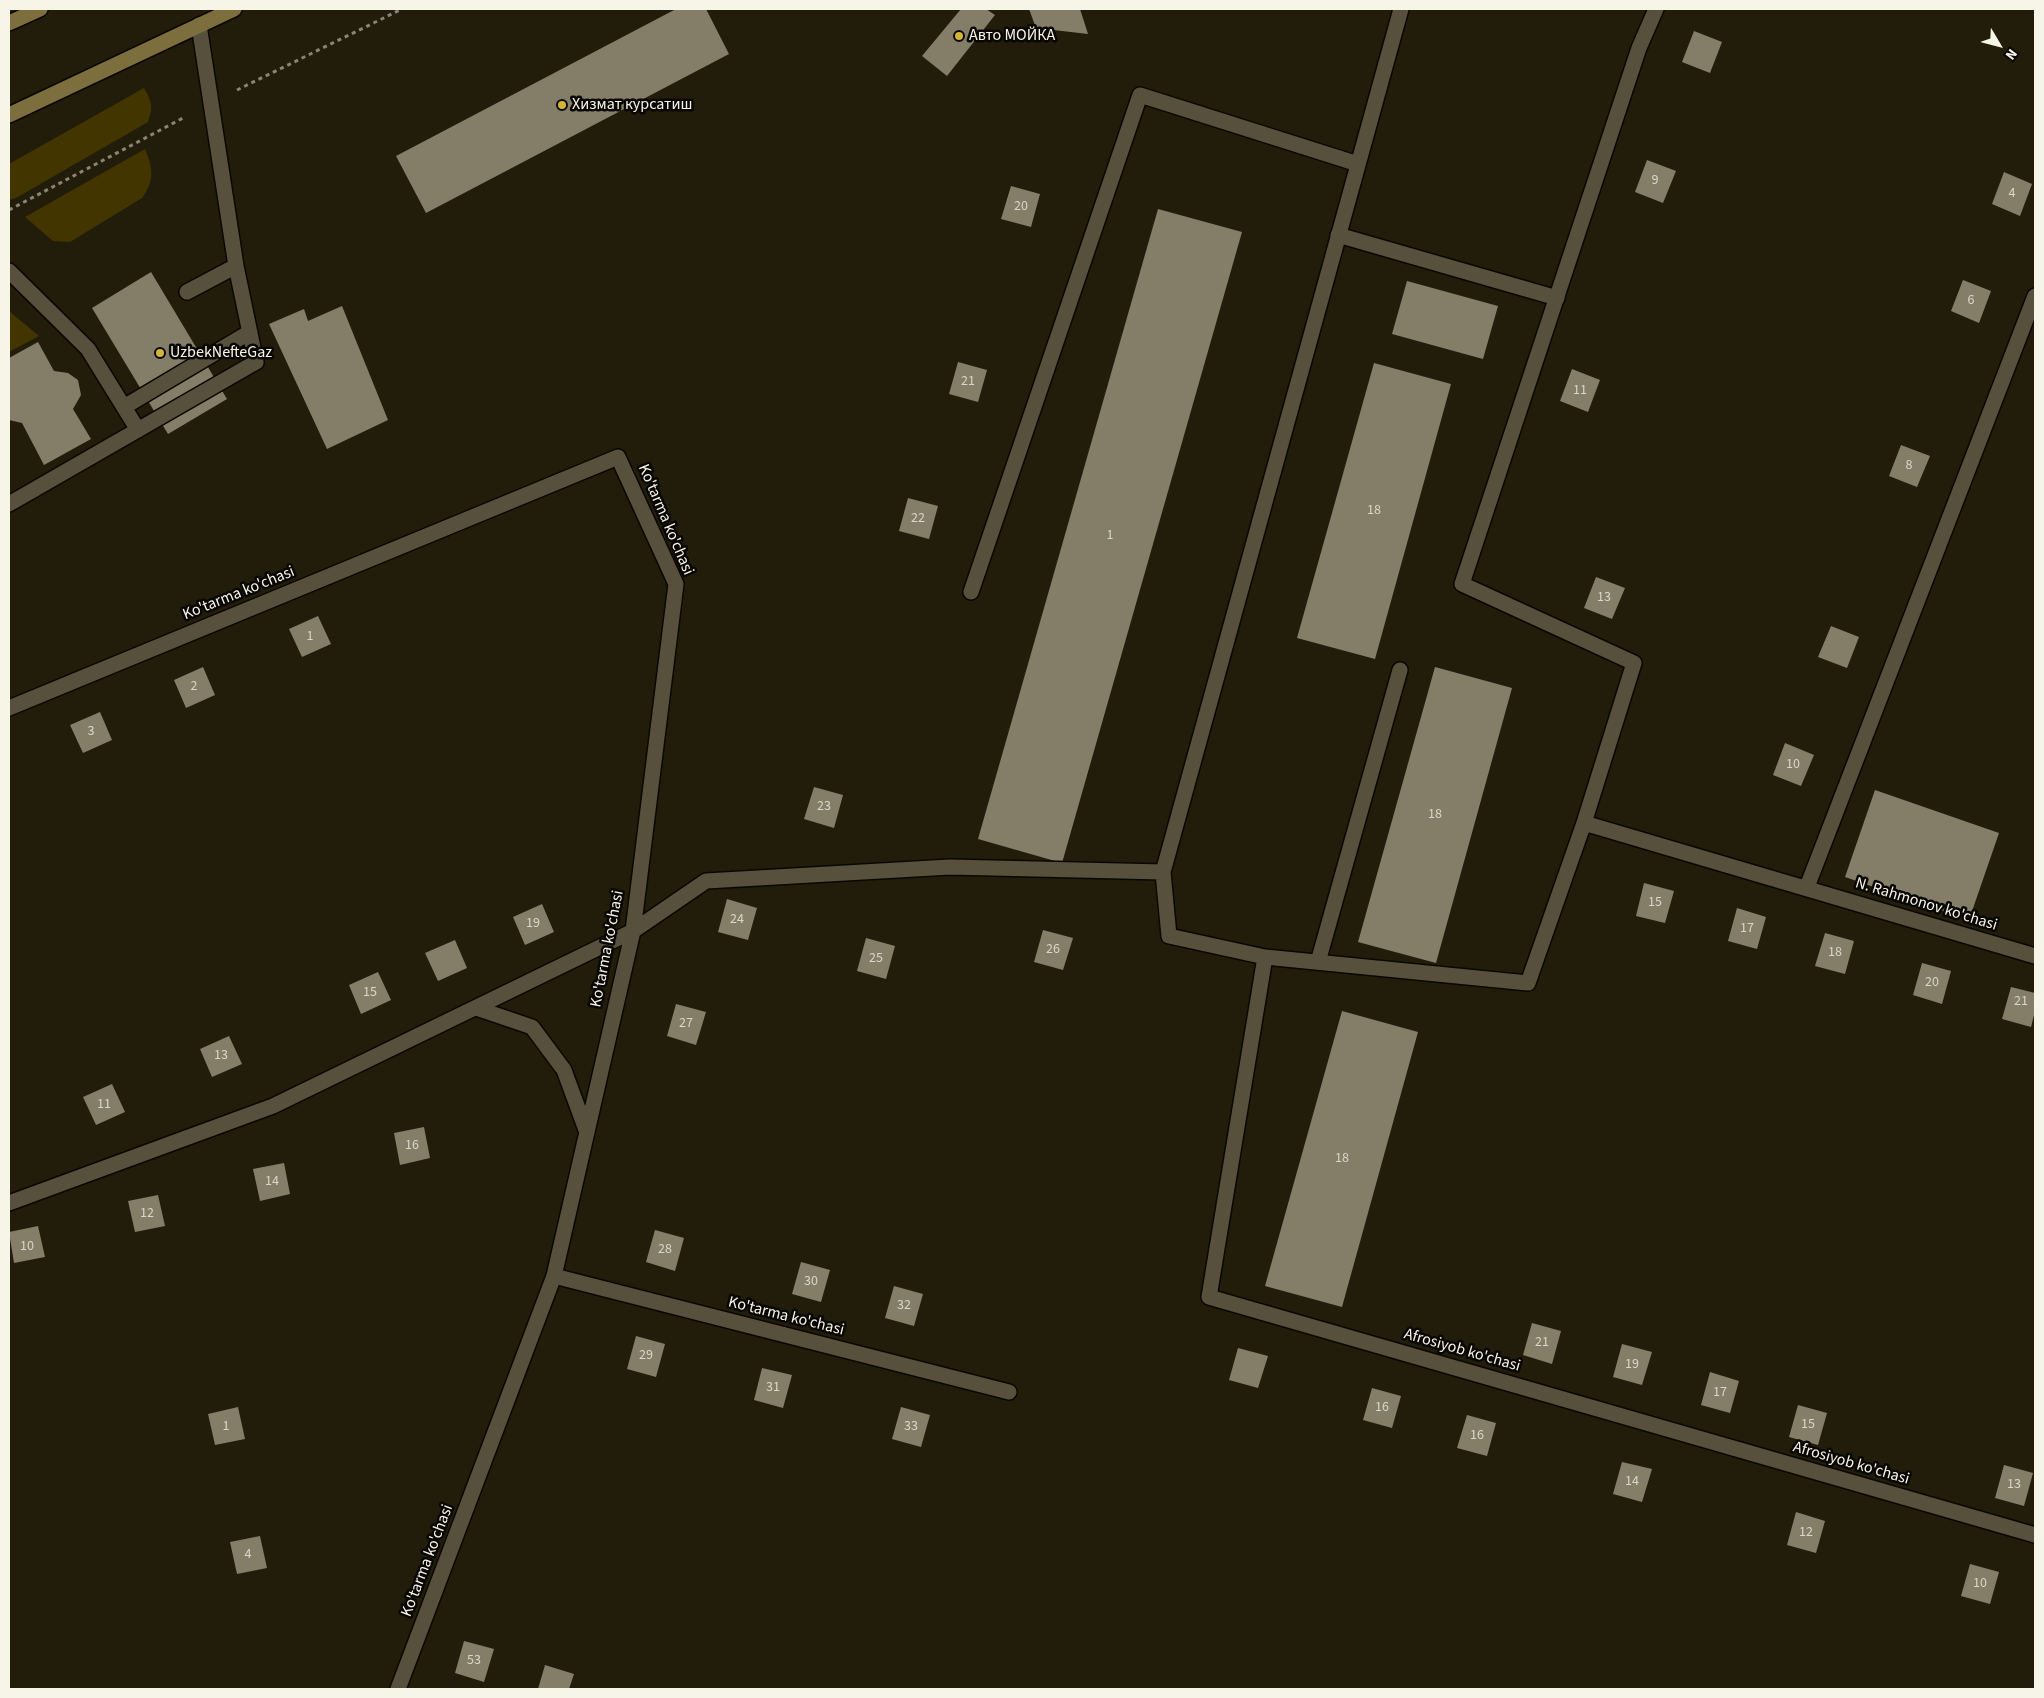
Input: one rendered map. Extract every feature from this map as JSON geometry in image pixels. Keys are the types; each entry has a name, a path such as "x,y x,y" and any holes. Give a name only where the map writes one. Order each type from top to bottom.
{"main road":[{"path":"9,23 40,9"},
{"path":"9,115 234,9"}],"street":[{"path":"1401,9 1163,872 1168,936 1266,957 1528,983 1584,823 1634,663 1462,584 1639,48 1656,9"},
{"path":"9,504 256,362 236,266 199,25"},
{"path":"971,592 1140,95 1358,164"},
{"path":"1338,235 1557,298"},
{"path":"187,292 236,266"},
{"path":"9,271 88,349 138,430"},
{"path":"1807,888 2035,296"},
{"path":"124,407 250,332"},
{"name":"Ko'tarma ko'chasi","path":"9,708 618,456 676,584 633,931 554,1276 398,1689"},
{"path":"1318,962 1400,670"},
{"name":"N. Rahmonov ko'chasi","path":"1584,823 2035,956"},
{"path":"9,1203 273,1106 633,931 706,881 950,867 1163,872"},
{"name":"Afrosiyob ko'chasi","path":"1266,957 1209,1297 2035,1535"},
{"path":"476,1008 532,1027 564,1070 586,1130"},
{"name":"Ko'tarma ko'chasi","path":"554,1276 1009,1392"}],"shaded area":[{"path":"144,88 151,105 148,122 16,198 9,200 9,164"},
{"path":"145,149 150,162 151,180 142,198 70,242 53,241 25,217"},
{"path":"9,311 39,336 9,352"}],"building":[{"name":"Хизмат курсатиш","path":"676,9 706,9 729,54 426,213 396,156"},
{"name":"Авто МОЙКА","path":"961,9 986,9 995,15 947,76 922,56"},
{"name":"Авто МОЙКА","path":"1029,9 1080,9 1088,34 1036,28"},
{"path":"1694,31 1722,42 1710,73 1682,62"},
{"path":"1647,160 1676,171 1663,203 1635,192"},
{"path":"2004,172 2032,184 2020,216 1992,204"},
{"path":"1011,186 1040,194 1031,227 1001,219"},
{"path":"1158,209 1242,232 1062,863 978,839"},
{"name":"UzbekNefteGaz","path":"151,272 227,399 168,434 92,308"},
{"path":"1963,280 1991,291 1979,323 1951,311"},
{"path":"1407,281 1498,306 1483,359 1392,334"},
{"path":"342,306 388,420 327,449 269,324 304,309 308,321"},
{"path":"38,342 54,371 68,373 78,380 81,395 73,409 91,439 44,465 22,423 9,420 9,358"},
{"path":"958,362 987,370 978,402 949,394"},
{"path":"1374,363 1451,384 1375,659 1297,638"},
{"path":"1572,369 1600,380 1588,412 1560,401"},
{"path":"1901,445 1930,456 1917,487 1889,476"},
{"path":"908,498 938,506 929,539 899,531"},
{"path":"1596,577 1625,588 1612,619 1584,608"},
{"path":"318,616 331,644 302,657 289,629"},
{"path":"1831,626 1859,637 1847,668 1818,657"},
{"path":"203,667 215,695 186,708 174,680"},
{"path":"1435,667 1512,688 1436,963 1358,942"},
{"path":"100,712 112,740 83,753 70,725"},
{"path":"1785,743 1814,755 1801,786 1773,775"},
{"path":"814,787 843,795 834,828 804,819"},
{"path":"1875,790 1999,833 1969,920 1845,877"},
{"path":"1644,883 1674,891 1665,923 1636,916"},
{"path":"727,899 757,908 748,940 718,932"},
{"path":"542,904 554,932 525,945 513,917"},
{"path":"1737,908 1766,917 1757,949 1728,941"},
{"path":"1043,930 1073,938 1063,970 1034,962"},
{"path":"1825,933 1854,941 1845,974 1815,966"},
{"path":"866,938 895,946 886,979 857,971"},
{"path":"455,940 467,968 438,981 425,953"},
{"path":"1922,963 1951,971 1942,1004 1913,995"},
{"path":"378,972 391,1000 361,1014 349,985"},
{"path":"2011,987 2035,993 2035,1011 2031,1027 2002,1019"},
{"path":"676,1004 706,1012 696,1045 667,1036"},
{"path":"1342,1011 1418,1032 1342,1307 1265,1286"},
{"path":"229,1036 242,1064 212,1077 200,1049"},
{"path":"112,1084 125,1112 96,1125 83,1097"},
{"path":"424,1127 430,1158 400,1165 394,1133"},
{"path":"284,1163 290,1194 260,1201 253,1169"},
{"path":"158,1195 165,1226 135,1232 128,1201"},
{"path":"38,1226 45,1257 14,1263 9,1232"},
{"path":"655,1230 684,1238 675,1271 646,1262"},
{"path":"801,1262 830,1270 821,1302 792,1294"},
{"path":"894,1286 923,1294 914,1326 885,1318"},
{"path":"1532,1323 1561,1331 1552,1364 1523,1355"},
{"path":"636,1336 665,1344 656,1377 627,1369"},
{"path":"1622,1344 1652,1352 1642,1385 1613,1377"},
{"path":"1238,1348 1268,1356 1258,1388 1229,1380"},
{"path":"762,1368 792,1375 783,1408 754,1400"},
{"path":"1710,1372 1739,1381 1730,1413 1701,1405"},
{"path":"1372,1388 1401,1396 1392,1428 1363,1420"},
{"path":"1798,1405 1827,1413 1818,1445 1789,1437"},
{"path":"238,1407 245,1439 215,1445 208,1414"},
{"path":"901,1407 930,1415 921,1447 892,1439"},
{"path":"1467,1415 1496,1423 1487,1456 1457,1448"},
{"path":"1622,1462 1652,1469 1642,1502 1613,1494"},
{"path":"2004,1465 2033,1473 2024,1506 1995,1498"},
{"path":"1796,1512 1825,1521 1816,1553 1787,1545"},
{"path":"260,1536 267,1568 237,1574 230,1542"},
{"path":"1970,1564 1999,1572 1990,1604 1961,1596"},
{"path":"464,1641 494,1649 484,1682 455,1673"},
{"path":"545,1665 574,1674 569,1689 538,1689"}],"place":[{"name":"Авто МОЙКА","path":"959,36"},
{"name":"Хизмат курсатиш","path":"562,105"},
{"name":"UzbekNefteGaz","path":"160,353"}]}
